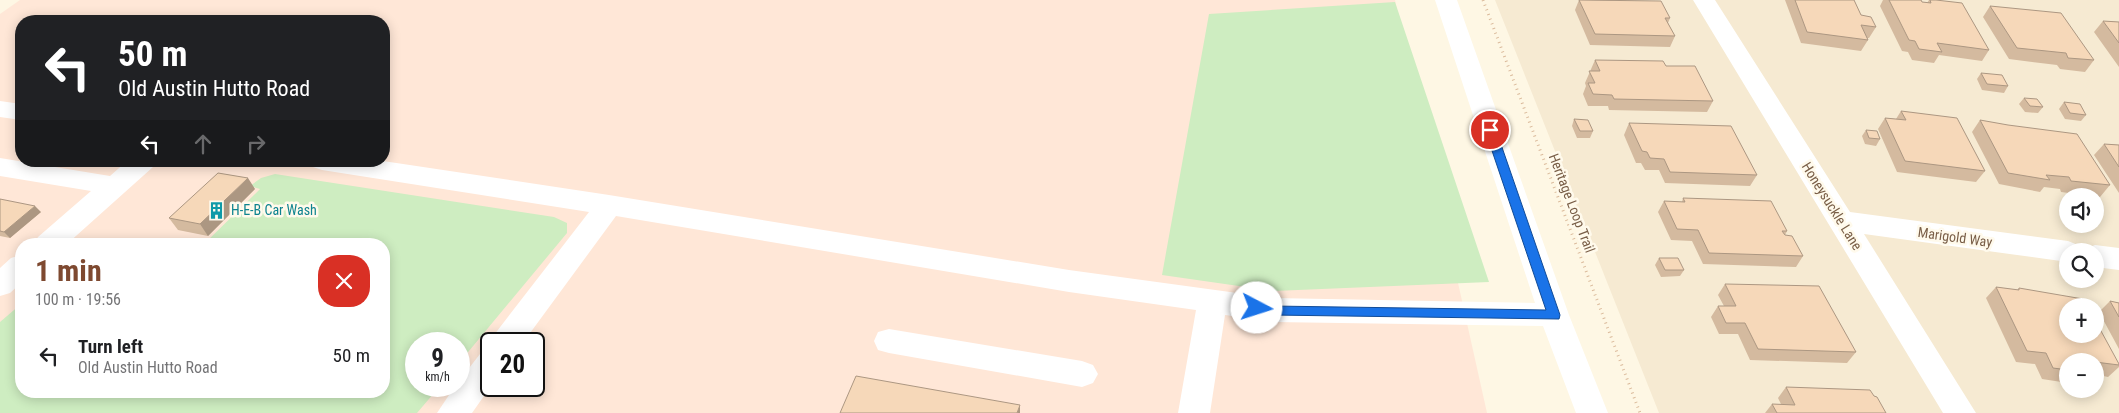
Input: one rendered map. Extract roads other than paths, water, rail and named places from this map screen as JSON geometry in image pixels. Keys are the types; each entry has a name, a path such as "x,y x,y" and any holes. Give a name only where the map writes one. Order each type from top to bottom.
{"street":[{"path":"1446,0 1554,315 1592,413"},
{"name":"Honeysuckle Lane","path":"1704,0 1960,413"},
{"path":"0,109 15,111"},
{"path":"0,167 115,186"},
{"path":"55,238 137,167"},
{"path":"361,167 609,205 1060,279 1272,310 1554,315"},
{"path":"514,332 609,205"},
{"name":"Marigold Way","path":"1842,221 2059,251"},
{"path":"0,257 15,261"},
{"path":"2104,257 2119,259"},
{"path":"0,284 15,271"},
{"path":"1194,413 1212,301"},
{"path":"889,341 1082,374"},
{"path":"454,413 480,377"}],"place":[{"name":"H-E-B Car Wash","path":"217,210"}]}
